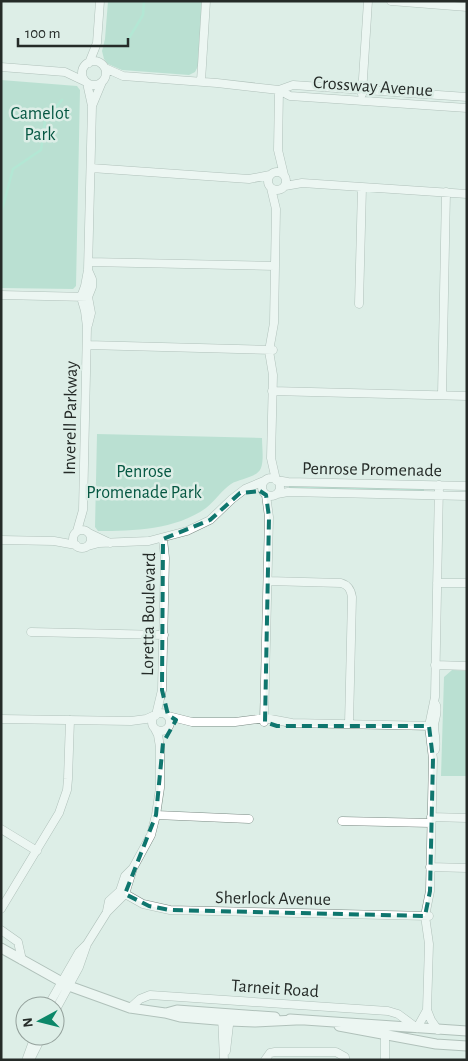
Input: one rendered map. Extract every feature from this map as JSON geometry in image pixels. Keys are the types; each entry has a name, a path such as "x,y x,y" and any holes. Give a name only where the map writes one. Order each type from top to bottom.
{"main road":[{"name":"Tarneit Road","path":"1,948 65,984 130,1008 165,1013 177,1010 226,1017 342,1022 467,1032"},
{"name":"Tarneit Road","path":"309,1021 385,1036 436,1044 467,1046"}],"street":[{"path":"86,82 83,78 83,70 97,43 100,1"},
{"path":"201,81 206,1"},
{"path":"362,100 368,1"},
{"path":"391,1 467,7"},
{"path":"1,67 64,72 95,86 103,82 106,75 97,43"},
{"path":"64,72 88,63 99,62 105,67"},
{"name":"Crossway Avenue","path":"105,67 124,76"},
{"name":"Crossway Avenue","path":"103,82 124,76 201,81 279,90 290,96 467,108"},
{"name":"Inverell Parkway","path":"86,82 92,106 89,266 84,297 87,327 83,510 89,532"},
{"name":"Inverell Parkway","path":"92,106 103,82"},
{"name":"Crossway Avenue","path":"279,90 293,85 467,97"},
{"path":"276,209 286,181 278,150 279,90"},
{"path":"269,517 280,487 276,480 271,458 272,391 276,363 271,350 276,334 274,323 276,209 268,180 278,150"},
{"path":"91,168 248,179 278,190 302,183 467,194"},
{"path":"248,179 278,172 302,183"},
{"path":"359,304 362,186"},
{"path":"442,395 446,192"},
{"path":"89,266 275,266"},
{"path":"1,295 84,297"},
{"path":"86,345 271,350"},
{"path":"272,391 467,396"},
{"path":"264,720 269,517 265,494 262,489 271,458"},
{"path":"1,540 54,541 83,548 111,543 135,543 163,539 187,531 210,520 249,486 270,478 276,480"},
{"name":"Penrose Promenade","path":"276,480 288,482 467,486"},
{"path":"438,1030 427,1010 429,944 427,916 430,891 432,726 435,697 439,485"},
{"path":"240,493 257,490 270,496 276,495"},
{"name":"Penrose Promenade","path":"276,495 288,492 467,496"},
{"name":"Inverell Parkway","path":"76,532 83,510"},
{"path":"54,541 84,529 111,543"},
{"path":"76,532 73,541 76,546"},
{"path":"88,546 91,541 89,532"},
{"name":"Loretta Boulevard","path":"155,715 162,690 165,558 163,539"},
{"path":"268,581 338,583 346,584 350,589 352,597 349,724"},
{"path":"437,583 467,583"},
{"path":"31,632 164,635"},
{"path":"435,665 467,666"},
{"name":"Loretta Boulevard","path":"162,690 168,715"},
{"path":"1,719 131,721 146,719 162,713 192,722"},
{"path":"61,996 79,952 87,944 107,912 109,901 122,892 124,876 133,868 151,835 160,795 161,757 159,740 152,722 155,715"},
{"path":"161,757 171,721 168,715"},
{"path":"1,909 59,813 67,790 70,720"},
{"path":"131,721 162,732 169,728 192,722 235,722 251,726 264,720 277,726 292,723 432,726"},
{"path":"156,815 249,819"},
{"path":"342,821 467,818"},
{"path":"1,829 37,851"},
{"path":"430,867 467,868"},
{"name":"Sherlock Avenue","path":"122,892 149,906 170,910 427,916"},
{"path":"1,930 18,942 22,960"},
{"path":"56,996 65,984"},
{"name":"Tarneit Road","path":"130,1008 140,999 150,995 388,1011 398,1014 417,1028"},
{"path":"417,1028 427,1010"},
{"path":"224,1059 228,1042 226,1017"},
{"path":"385,1036 385,1060"},
{"path":"26,1060 31,1046"},
{"path":"30,1060 37,1046"},
{"path":"265,1060 270,1054 275,1052 336,1052 345,1057 345,1060"}],"highlighted area":[{"path":"260,491 266,495 269,517 265,722 277,726 429,726 433,759 430,891 425,916 170,910 149,906 125,894 156,815 163,743 176,720 168,715 162,690 163,539 210,520 240,493"}],"green space":[{"path":"108,1 202,1 198,66 195,72 189,75 122,70 108,64 104,59 102,51 105,39"},
{"name":"Camelot Park","path":"1,80 77,86 80,90 76,286 73,289 1,288"},
{"name":"Penrose Promenade Park","path":"97,434 262,438 262,465 256,474 234,482 206,508 181,521 140,530 98,531 95,527"},
{"path":"289,485 424,487 424,494 289,489"},
{"path":"452,670 467,671 467,776 441,776 444,677"}],"waterway":[{"path":"126,43 143,15 144,1"},
{"path":"1,209 13,169 41,150 45,121 62,100"}]}
